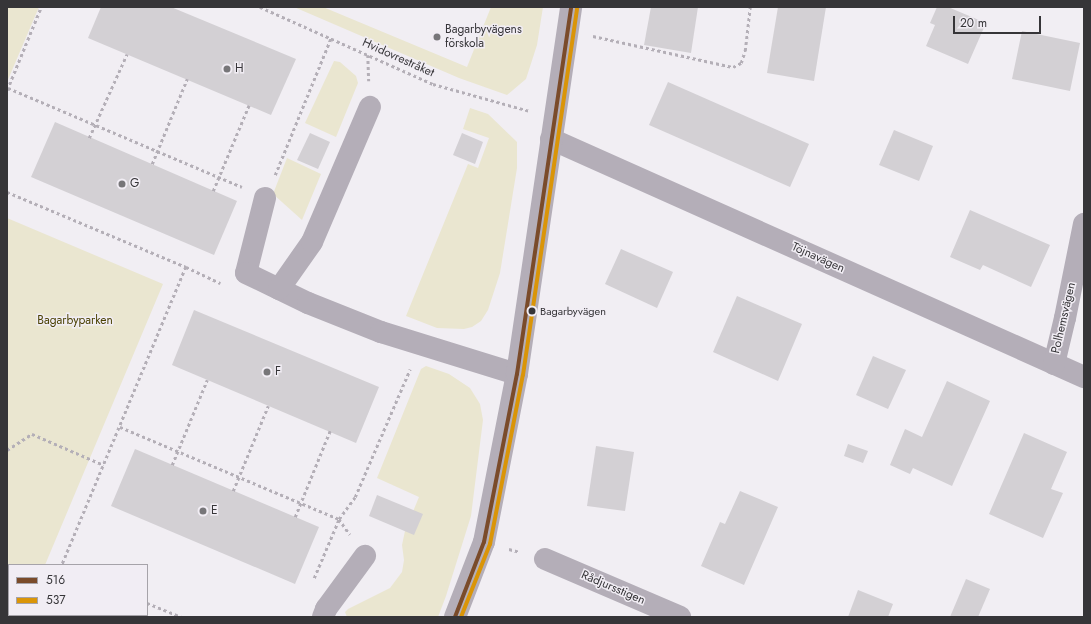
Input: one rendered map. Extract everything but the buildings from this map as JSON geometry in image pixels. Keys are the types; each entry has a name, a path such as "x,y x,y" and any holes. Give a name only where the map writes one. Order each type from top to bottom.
{"street":[{"path":"456,617 484,542 517,374 571,7"},
{"path":"279,289 312,242 370,107"},
{"name":"Töjnavägen","path":"551,139 1054,364 1084,376"},
{"path":"265,198 246,273 279,289 381,332 517,374"},
{"name":"Polhemsvägen","path":"1054,364 1084,224"},
{"path":"323,617 326,609 365,556"},
{"name":"Rådjursstigen","path":"545,559 680,617"}],"path":[{"path":"42,7 7,89 215,178 219,177 265,198 331,38"},
{"name":"Hvidovrestråket","path":"260,7 433,84 532,111"},
{"path":"593,36 733,67 741,62 745,52 750,7"},
{"path":"89,138 127,54"},
{"path":"152,164 187,79"},
{"path":"213,191 249,105"},
{"path":"7,192 225,284"},
{"path":"62,564 186,267"},
{"path":"312,582 339,519 355,497 412,366"},
{"path":"172,465 207,380"},
{"path":"233,491 268,406"},
{"path":"120,427 339,519 365,556"},
{"path":"296,517 330,432"},
{"path":"7,450 32,434 104,466"},
{"path":"484,542 545,559"},
{"path":"148,603 181,617"}],"green space":[{"path":"7,7 39,7 7,82"},
{"path":"294,7 323,7 467,67 491,7 543,7 537,45 526,79 507,95 459,78"},
{"path":"334,61 340,62 356,76 358,83 336,137 305,123"},
{"path":"470,108 488,114 517,142 517,168 500,273 488,310 481,321 472,327 464,329 437,328 406,316 468,164 478,168 489,138 463,129"},
{"path":"287,158 321,174 302,220 273,194"},
{"name":"Bagarbyparken","path":"7,218 163,284 45,564 8,564 8,616 24,617 7,617"},
{"path":"426,366 449,374 470,388 480,404 483,420 471,516 446,596 438,617 347,617 345,612 348,609 390,588 402,572 404,560 402,545 405,531 419,497 377,478 421,369"}],"transit line":[{"name":"516","path":"455,617 484,542 517,374 571,7"},
{"name":"537","path":"461,617 490,544 523,375 577,8"}],"place":[{"name":"Bagarbyvägens förskola","path":"437,37"},
{"name":"H","path":"227,69"},
{"name":"G","path":"122,184"},
{"name":"Bagarbyvägen","path":"532,311"},
{"name":"F","path":"267,372"},
{"name":"E","path":"203,511"}]}
